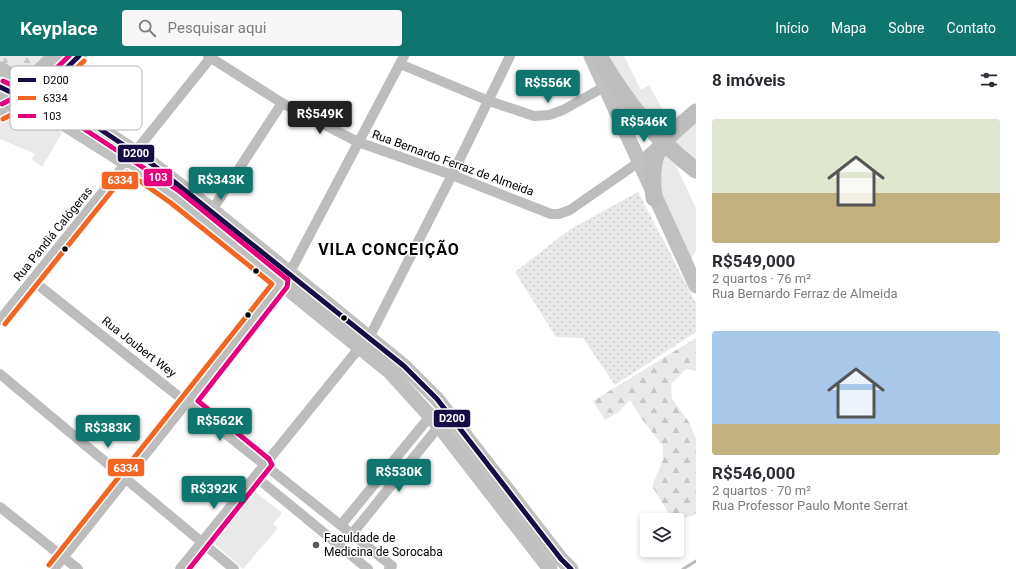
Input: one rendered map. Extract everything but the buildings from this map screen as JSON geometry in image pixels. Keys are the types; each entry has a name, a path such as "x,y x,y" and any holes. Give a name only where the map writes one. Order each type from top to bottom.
{"highway":[{"path":"598,56 630,104 663,141 696,170"},
{"path":"654,198 652,176 653,166 663,141 696,112"}],"main road":[{"path":"45,66 55,56"},
{"path":"69,66 79,56"},
{"path":"591,56 654,198 696,286"},
{"path":"0,69 10,74"},
{"path":"0,113 10,107"},
{"path":"81,130 131,158 212,210 285,279"},
{"path":"94,130 131,158 175,197 285,279 365,342 404,366 437,399 561,559 571,569"},
{"path":"365,342 390,372 435,420 550,569"}],"street":[{"path":"180,569 365,342 452,175 510,56"},
{"name":"Rua Bernardo Ferraz de Almeida","path":"210,57 282,103 358,142 452,175 551,214 559,214 570,210 639,162 663,141"},
{"name":"Rua Pandiá Calógeras","path":"0,320 131,158 210,57"},
{"path":"54,569 285,279 402,60 489,101 534,116 549,115 604,87"},
{"path":"212,210 282,103"},
{"name":"Rua Joubert Wey","path":"32,280 266,464 391,567"},
{"path":"0,374 234,569"},
{"path":"341,525 435,420"},
{"path":"348,553 356,537 435,420"},
{"path":"256,477 368,569"},
{"path":"0,507 78,569"}],"green space":[{"path":"0,56 49,56 38,66 10,66 10,69 0,66"},
{"path":"606,56 624,56 641,90 649,85 670,123 660,129 656,127"},
{"path":"10,117 10,130 58,130 62,133 42,167 32,159 35,154 0,139 0,122"},
{"path":"696,118 696,163 677,147 675,140"},
{"path":"666,156 676,166 696,208 696,251 690,261 671,224 661,198 659,171 662,157"},
{"path":"638,192 696,303 696,332 615,385 583,338 556,337 515,272 569,230"},
{"path":"696,338 696,371 686,369 671,384 672,399 689,422 696,439 696,515 684,518 684,513 669,513 652,486 663,460 663,446 641,418 630,400 617,413 605,420 593,401"},
{"path":"254,491 282,513 273,524 278,528 243,569 212,542"}],"waterway":[{"path":"683,569 696,561"}],"transit line":[{"name":"103","path":"59,66 69,56"},
{"name":"D200","path":"69,66 79,56"},
{"name":"6334","path":"79,66 84,61"},
{"name":"103","path":"3,81 10,84"},
{"name":"D200","path":"0,87 10,92"},
{"name":"103","path":"2,104 10,100"},
{"name":"6334","path":"3,119 10,115"},
{"name":"103","path":"86,130 179,191 288,280 287,287 198,401 269,459 272,465 189,569"},
{"name":"D200","path":"101,130 152,164 404,366 437,399 561,559 571,569"},
{"name":"6334","path":"5,324 127,172 171,203 272,284 49,565"}],"place":[{"name":"Faculdade de Medicina de Sorocaba","path":"316,545"}],"district":[{"name":"VILA CONCEIÇÃO","path":"389,249"}]}
